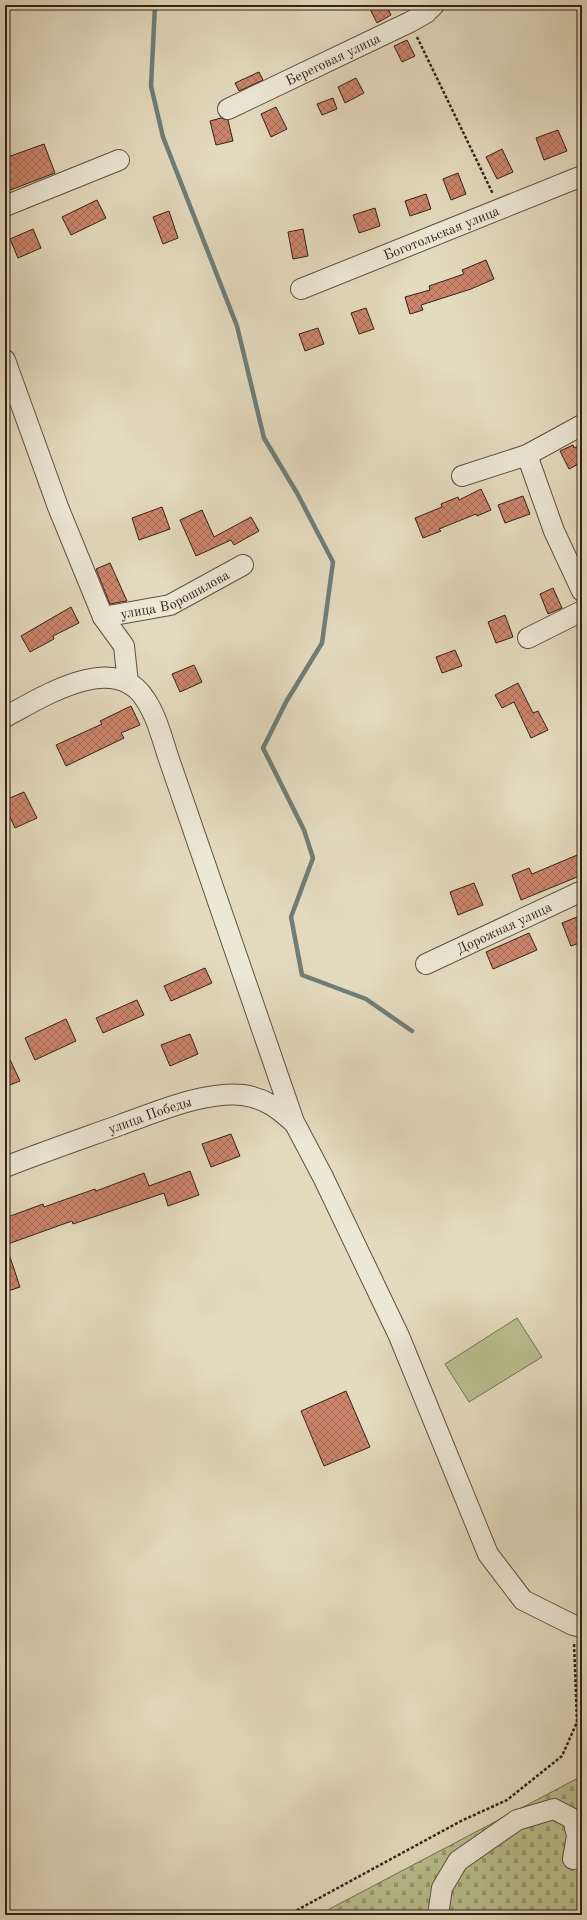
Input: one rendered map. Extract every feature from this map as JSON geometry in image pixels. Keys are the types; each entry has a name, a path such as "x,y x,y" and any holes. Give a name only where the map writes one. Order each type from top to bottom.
{"street":[{"name":"Береговая улица","path":"228,109 410,22 426,13 434,5"},
{"path":"5,206 119,160"},
{"name":"Боготольская улица","path":"301,289 582,176"},
{"path":"5,360 58,507 103,617 124,646 128,683"},
{"path":"462,476 527,455 582,425"},
{"path":"527,455 554,531 582,591"},
{"name":"улица Ворошилова","path":"103,617 170,605 243,565"},
{"path":"528,638 582,611"},
{"path":"5,717 61,689 93,678 117,679 128,683 137,688 150,707 294,1122 323,1177 400,1336 488,1554 523,1600 578,1626"},
{"name":"Дорожная улица","path":"426,964 582,891"},
{"name":"улица Победы","path":"5,1167 166,1109 222,1095 262,1099 276,1106 294,1122"},
{"path":"438,1915 442,1888 458,1861 517,1820 554,1809 573,1820 577,1836 573,1858"}],"path":[{"path":"410,22 500,210"},
{"path":"288,1915 461,1821 507,1800 562,1756 577,1722 578,1626"}],"green space":[{"path":"517,1318 542,1357 469,1402 445,1364"},
{"path":"582,1776 582,1915 318,1915"}],"building":[{"path":"368,5 386,5 391,15 377,23"},
{"path":"407,40 415,56 402,62 394,46"},
{"path":"259,72 263,80 239,91 235,83"},
{"path":"356,78 364,93 345,103 338,87"},
{"path":"333,98 337,109 322,115 317,104"},
{"path":"276,107 287,129 271,137 261,114"},
{"path":"221,118 228,120 233,141 216,145 210,121"},
{"path":"558,130 567,151 544,160 536,138"},
{"path":"44,144 55,173 5,192 5,158"},
{"path":"502,149 513,172 497,179 486,157"},
{"path":"458,173 466,194 451,200 443,179"},
{"path":"426,194 431,209 410,216 405,201"},
{"path":"97,200 106,218 71,235 62,217"},
{"path":"375,208 380,226 359,233 353,215"},
{"path":"169,211 178,238 163,244 153,217"},
{"path":"33,229 41,248 18,258 10,239"},
{"path":"303,229 308,256 293,259 288,232"},
{"path":"486,260 494,279 471,289 421,305 423,310 410,314 405,297 430,290 429,286 464,274 462,270"},
{"path":"366,308 374,329 359,334 351,313"},
{"path":"318,328 324,344 305,351 299,334"},
{"path":"582,444 582,462 569,469 560,451 573,445 574,448"},
{"path":"481,489 491,510 477,516 476,514 439,529 441,531 423,538 415,518 442,507 441,504 458,497 459,500"},
{"path":"523,496 530,514 505,523 498,505"},
{"path":"162,507 170,529 139,540 132,518"},
{"path":"202,510 214,537 251,517 259,531 234,545 231,540 196,556 180,520"},
{"path":"110,563 127,601 110,604 96,569"},
{"path":"553,588 562,608 548,614 540,594"},
{"path":"71,607 79,623 53,636 54,639 30,652 21,636"},
{"path":"505,615 513,637 496,643 488,622"},
{"path":"455,650 462,666 442,673 436,657"},
{"path":"194,665 202,682 180,692 172,674"},
{"path":"518,683 533,713 538,711 548,730 531,738 514,702 502,708 495,695"},
{"path":"131,706 140,725 121,733 124,738 66,766 56,745 102,724 100,721"},
{"path":"24,792 37,818 15,828 5,806 5,800"},
{"path":"582,853 582,875 521,900 512,875 529,868 532,874"},
{"path":"474,883 483,905 458,915 450,892"},
{"path":"582,915 582,942 571,946 562,923"},
{"path":"529,933 537,950 493,969 486,952"},
{"path":"205,968 212,983 171,1001 164,986"},
{"path":"137,1000 144,1015 103,1033 96,1018"},
{"path":"66,1019 76,1041 35,1060 25,1038"},
{"path":"190,1034 198,1054 170,1066 161,1045"},
{"path":"5,1049 20,1081 5,1087"},
{"path":"231,1134 240,1156 211,1167 202,1144"},
{"path":"190,1171 199,1195 168,1206 164,1193 73,1224 72,1221 5,1245 5,1218 43,1204 44,1207 95,1189 96,1191 144,1173 149,1186"},
{"path":"7,1248 20,1287 5,1292 5,1249"},
{"path":"346,1391 370,1447 324,1466 301,1411"}],"waterway":[{"path":"155,5 151,86 163,137 237,326 264,438 297,493 333,562 322,643 286,702 263,748 304,830 313,858 291,917 302,975 366,999 412,1031"}]}
